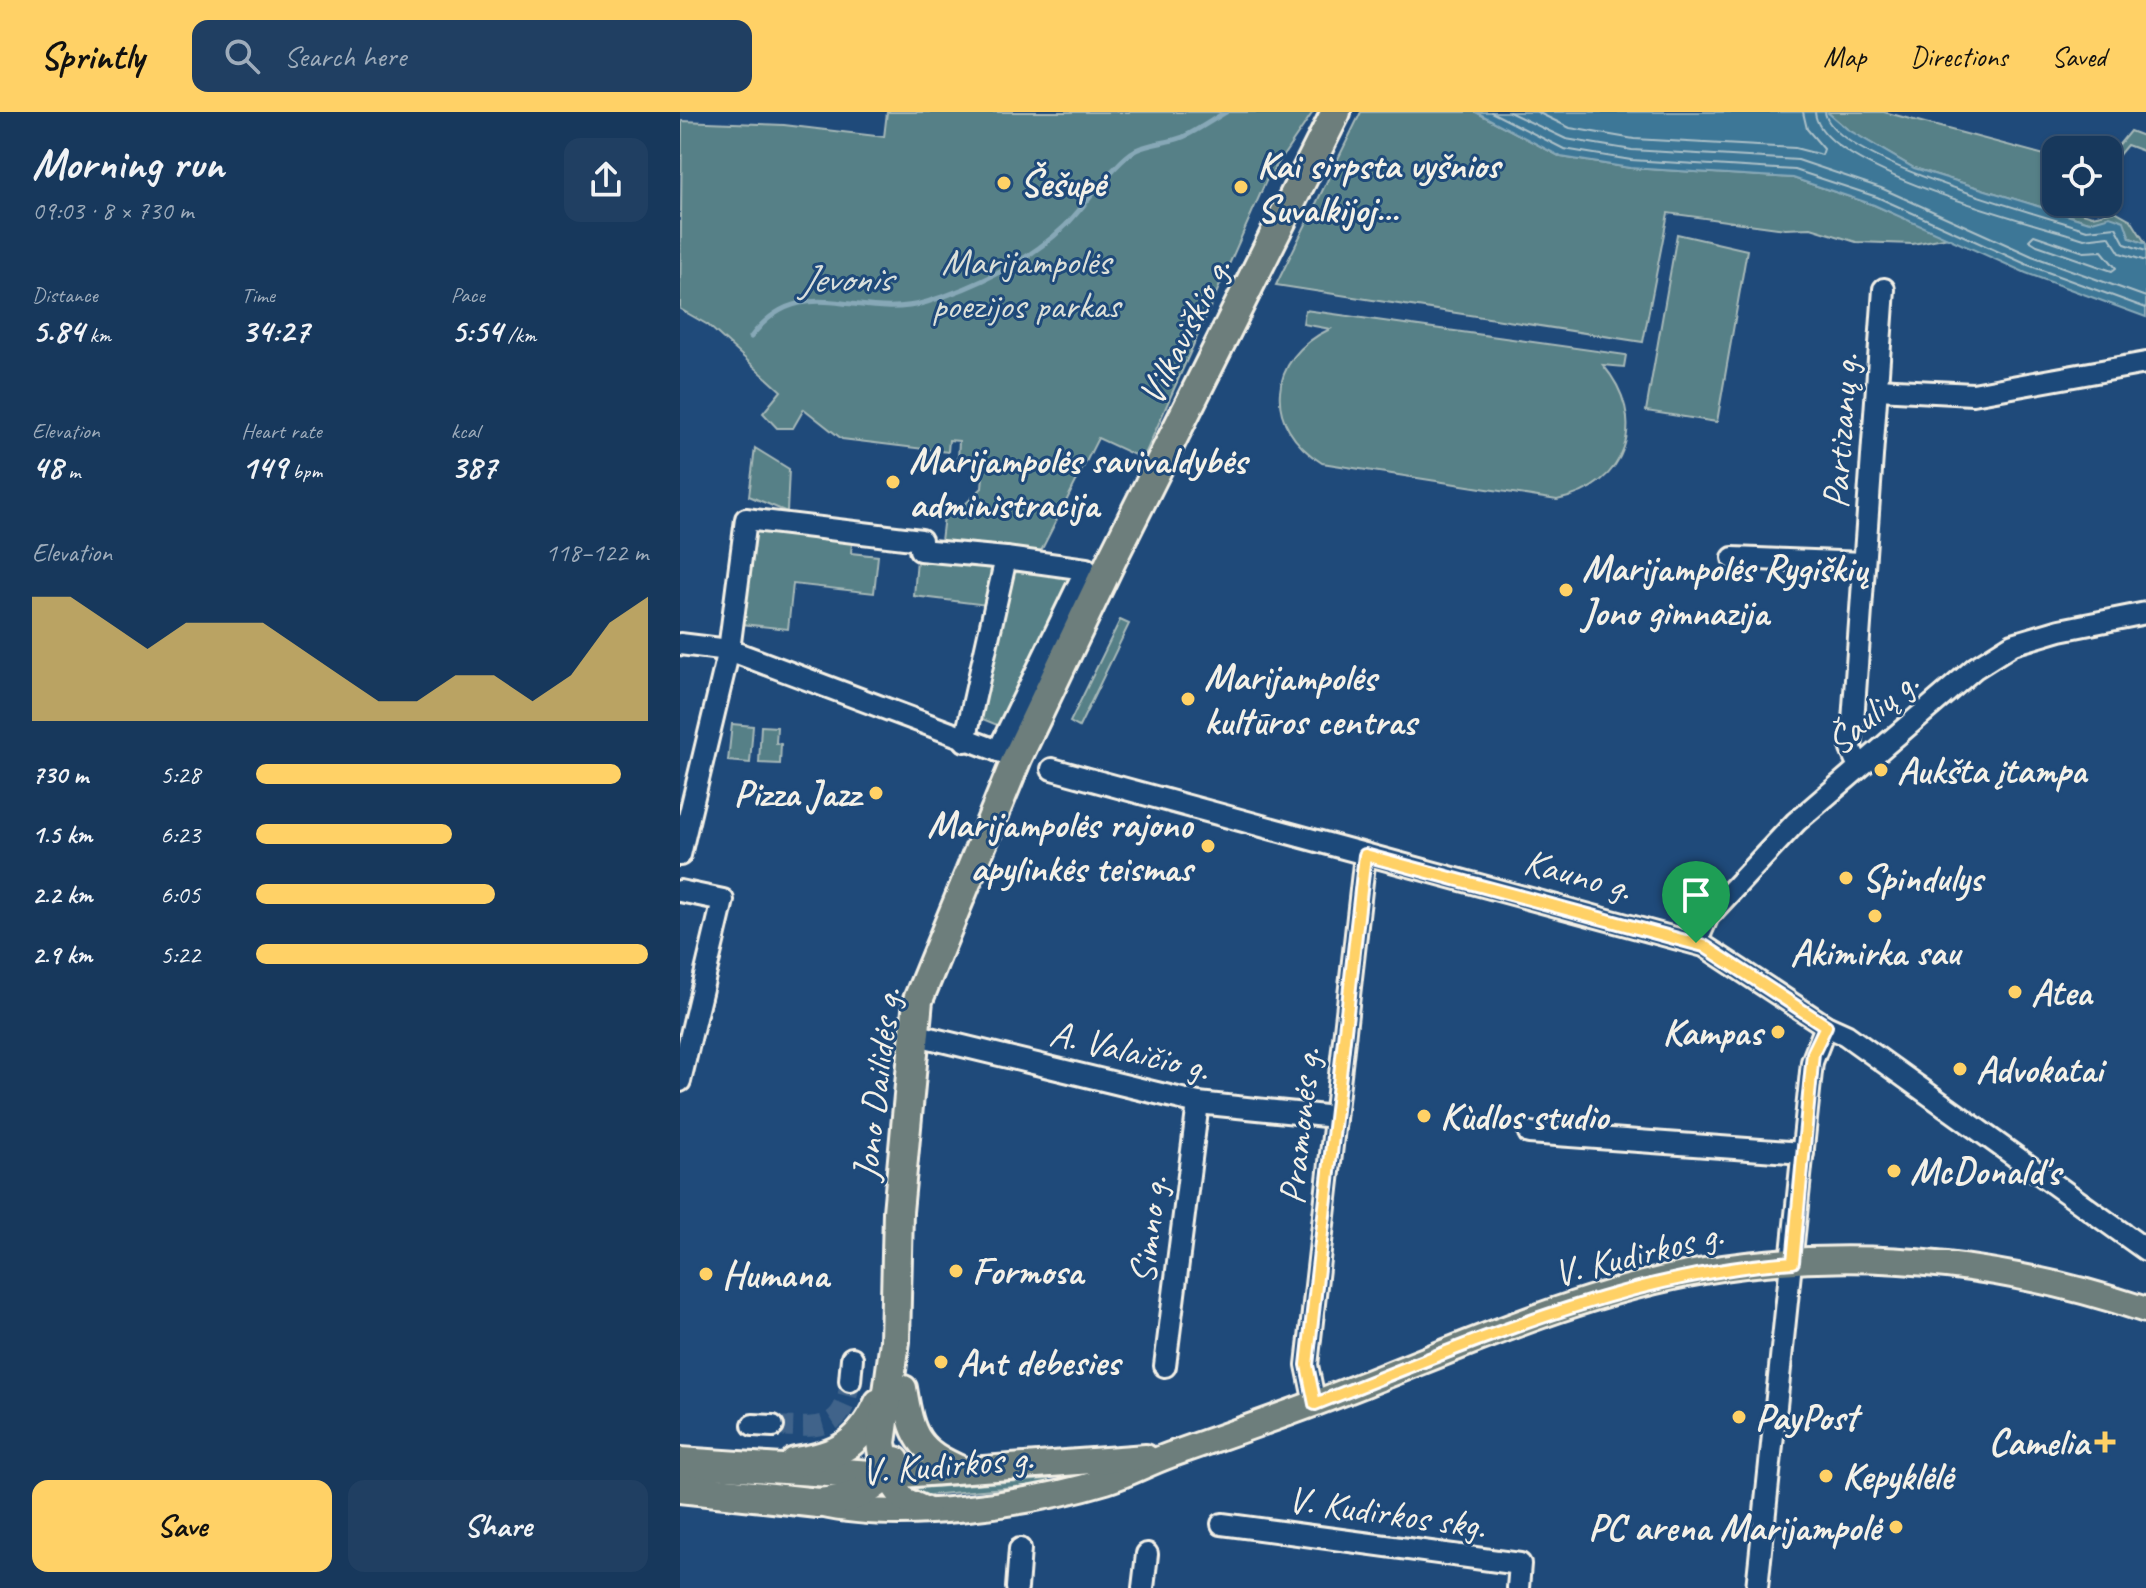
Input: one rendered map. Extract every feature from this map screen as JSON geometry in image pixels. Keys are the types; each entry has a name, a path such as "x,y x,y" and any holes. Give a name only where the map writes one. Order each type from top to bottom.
{"highway":[{"name":"Vilkaviškio g.","path":"1006,754 1112,559 1336,112"},
{"name":"Jono Dailidės g.","path":"895,1388 898,1212 918,1000 1006,754"},
{"path":"746,1468 804,1461 849,1446 895,1388"},
{"path":"887,1476 881,1443 895,1388"},
{"path":"680,1462 887,1476"},
{"path":"818,1503 853,1497 887,1476"},
{"name":"V. Kudirkos g.","path":"680,1488 818,1503"}],"main road":[{"name":"V. Kudirkos g.","path":"818,1503 850,1511 926,1510 1014,1501 1065,1491 1107,1480 1315,1404 1528,1321 1702,1272 1793,1262 1877,1259 1943,1264 2021,1274 2146,1310"},
{"path":"895,1388 911,1428 925,1451 967,1471"},
{"name":"V. Kudirkos g.","path":"887,1476 1167,1456"},
{"path":"887,1476 904,1500 926,1510"}],"street":[{"name":"Partizanų g.","path":"1859,767 1851,749 1884,289"},
{"path":"1877,389 1973,394 2146,363"},
{"path":"680,644 729,650 1006,754 1086,569 920,550 921,540 746,519 729,650 681,842"},
{"path":"965,741 1006,558"},
{"path":"1733,558 1864,563"},
{"name":"Šaulių g.","path":"1696,943 1708,916 1749,869 1859,767 1975,668 2013,644 2060,630 2146,613"},
{"name":"Kauno g.","path":"1052,769 1696,943 1719,953 1826,1026 1846,1035 2146,1250"},
{"name":"Pramonės g.","path":"1315,1404 1307,1365 1365,855"},
{"path":"680,891 723,900 686,1030 680,1081"},
{"path":"1757,1588 1813,1053 1826,1026"},
{"name":"A. Valaičio g.","path":"913,1034 1198,1103 1335,1117"},
{"name":"Simno g.","path":"1165,1366 1198,1103"},
{"path":"1529,1133 1803,1153"},
{"path":"850,1381 852,1358"},
{"name":"V. Kudirkos skg.","path":"1222,1524 1520,1564 1518,1588"},
{"path":"1017,1588 1020,1549"},
{"path":"1143,1588 1147,1554"}],"green space":[{"name":"Marijampolės poezijos parkas","path":"887,112 1313,112 1266,181 1143,459 1098,438 1040,553 941,541 944,516 959,510 982,488 984,462 958,459 959,441 949,440 948,452 842,439 804,409 793,428 777,428 763,413 781,391 708,325 680,309 682,121 784,125 884,137"},
{"path":"1361,112 1476,112 1561,157 1630,168 1793,178 1874,205 1949,237 1913,244 1856,242 1811,228 1785,229 1668,213 1643,342 1276,285"},
{"path":"1827,112 1884,112 2042,154 2042,207 1914,168 1847,129"},
{"path":"2130,131 2146,137 2146,152 2127,145 2122,151 2122,141"},
{"path":"2122,215 2131,220 2146,244 2130,238 2110,217 2089,222 2070,216"},
{"path":"1677,234 1747,250 1717,422 1646,411"},
{"path":"1305,310 1626,355 1624,367 1603,365 1617,386 1625,407 1627,428 1624,448 1601,481 1557,500 1322,463 1303,448 1289,431 1282,412 1280,393 1284,374 1294,357 1309,342 1330,329 1303,324"},
{"path":"755,448 789,469 787,512 749,496"},
{"path":"753,524 853,534 851,553 878,556 874,593 793,584 788,629 742,624"},
{"path":"917,559 995,568 987,605 914,596"},
{"path":"1014,572 1073,576 1002,727 980,718"},
{"path":"1120,620 1129,624 1079,727 1070,722"},
{"path":"732,724 753,726 750,763 728,761"},
{"path":"761,726 777,727 776,743 781,744 780,764 759,763"},
{"path":"1049,1479 1049,1483 1036,1485 919,1496 914,1492 918,1488"}],"water":[{"path":"1476,112 1827,112 1847,129 1914,168 2042,207 2042,216 2070,216 2089,222 2110,216 2124,221 2130,238 2146,244 2146,317 2026,273 1874,205 1793,178 1630,168 1561,157"}],"waterway":[{"name":"Jevonis","path":"751,337 770,317 790,306 833,302 902,307 927,302 982,281 1018,262 1050,239 1073,218 1109,174 1136,150 1183,137 1226,112"}],"tunnel":[{"path":"773,1426 815,1426 835,1419 842,1411 850,1381"}],"place":[{"name":"Šešupė","path":"1004,183"},
{"name":"Kai sirpsta vyšnios Suvalkijoj...","path":"1241,187"},
{"name":"Marijampolės savivaldybės administracija","path":"893,482"},
{"name":"Marijampolės Rygiškių Jono gimnazija","path":"1566,590"},
{"name":"Marijampolės kultūros centras","path":"1188,699"},
{"name":"Aukšta įtampa","path":"1881,770"},
{"name":"Pizza Jazz","path":"876,793"},
{"name":"Marijampolės rajono apylinkės teismas","path":"1208,846"},
{"name":"Spindulys","path":"1846,878"},
{"name":"Akimirka sau","path":"1875,916"},
{"name":"Atea","path":"2015,992"},
{"name":"Kampas","path":"1778,1032"},
{"name":"Advokatai","path":"1960,1069"},
{"name":"Kùdlos studio","path":"1424,1116"},
{"name":"McDonald's","path":"1894,1171"},
{"name":"Formosa","path":"956,1271"},
{"name":"Humana","path":"706,1274"},
{"name":"Ant debesies","path":"941,1362"},
{"name":"PayPost","path":"1739,1417"},
{"name":"Camelia","path":"2105,1442"},
{"name":"Kepyklėlė","path":"1826,1476"},
{"name":"PC arena Marijampolė","path":"1896,1527"}],"route":[{"path":"1365,855 1696,943 1719,953 1826,1026 1813,1053 1793,1262 1745,1265 1675,1277 1600,1298 1463,1345 1315,1404 1307,1365 1365,855"}]}
